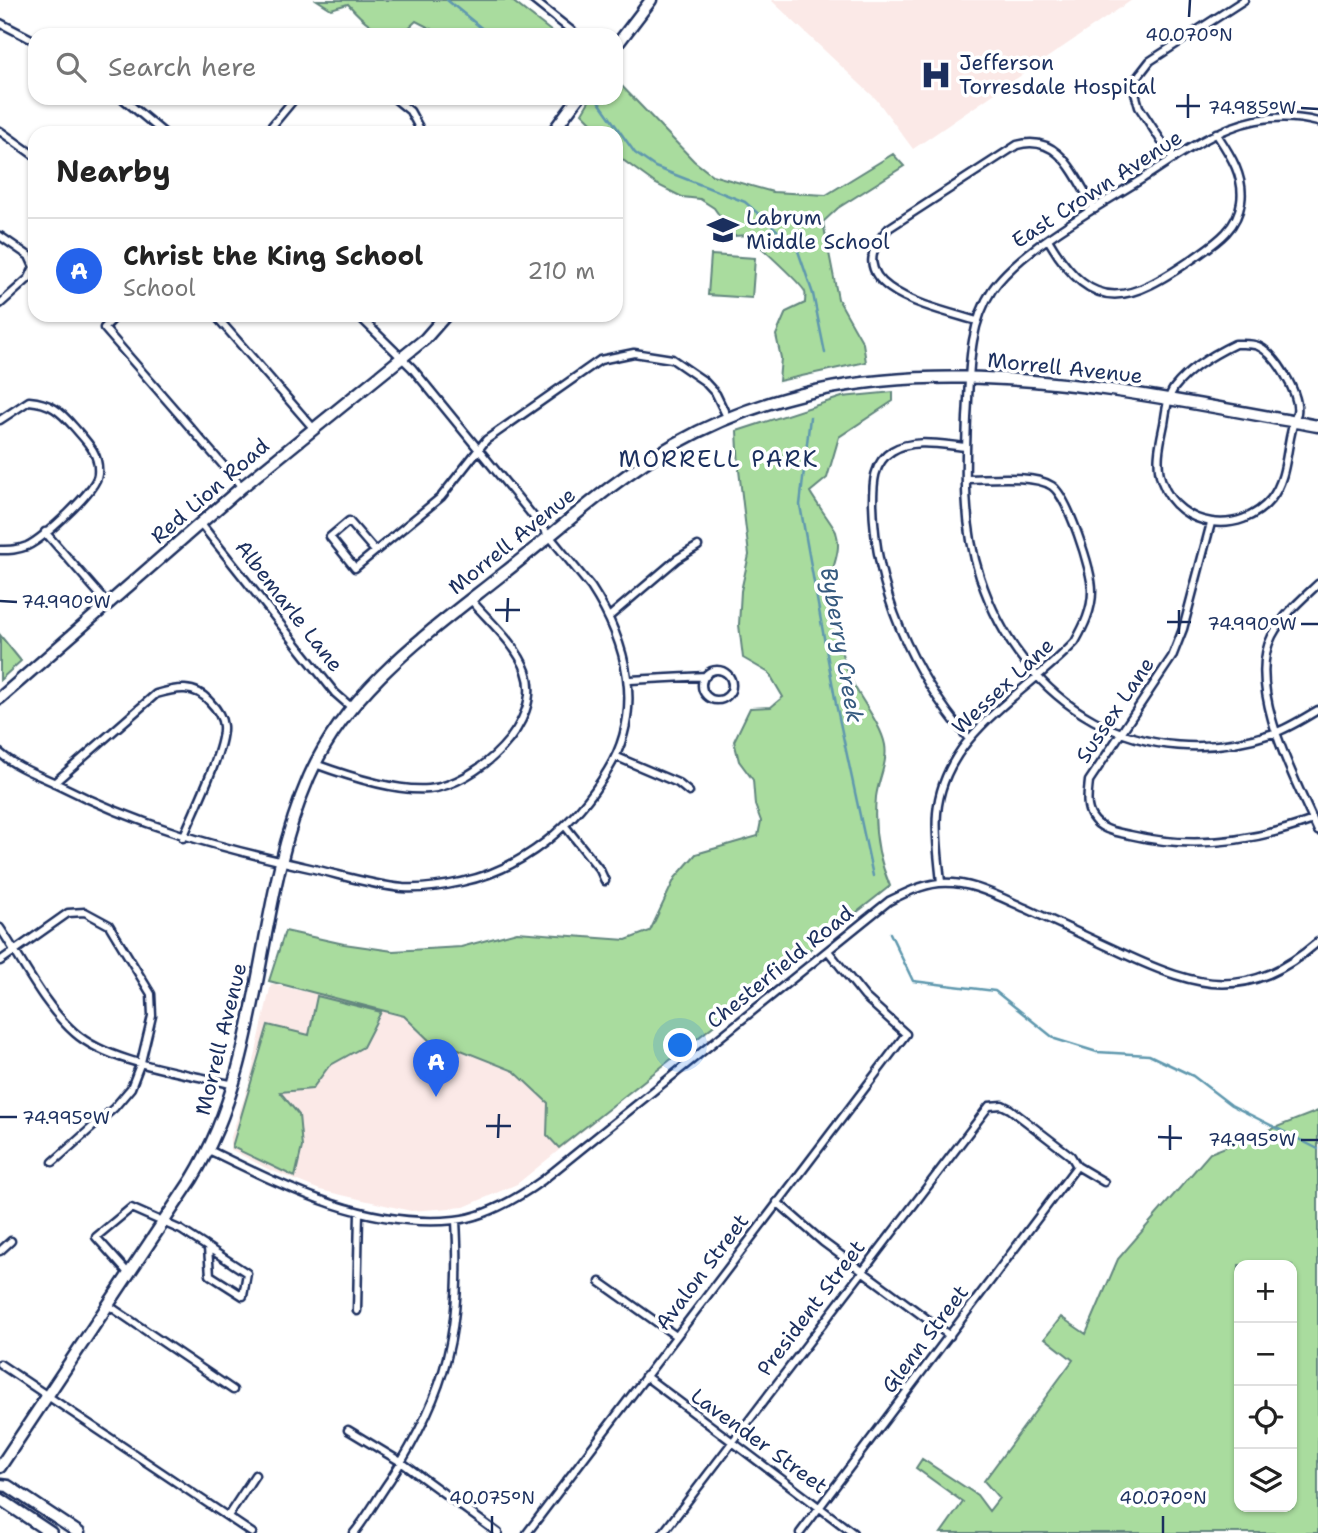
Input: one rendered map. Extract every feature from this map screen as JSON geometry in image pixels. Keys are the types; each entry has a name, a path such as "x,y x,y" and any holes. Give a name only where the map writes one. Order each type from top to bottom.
{"street":[{"path":"533,0 569,28"},
{"path":"623,37 651,0"},
{"path":"1173,159 1139,107 1135,93 1136,79 1150,61 1244,0"},
{"path":"0,23 28,37"},
{"path":"130,105 156,126"},
{"path":"272,126 290,105"},
{"path":"401,105 415,118 419,126"},
{"path":"557,126 573,105"},
{"name":"East Crown Avenue","path":"1318,122 1281,116 1256,118 1216,132 1026,255 1002,278 977,321 966,447 971,540 979,575 1008,637 1038,677 1084,716 1121,734 1157,744 1211,747 1278,732 1318,710"},
{"path":"0,131 28,151"},
{"path":"1049,241 1063,265 1078,281 1097,291 1135,293 1153,286 1224,238 1234,221 1241,202 1240,181 1234,161 1216,132"},
{"path":"977,321 898,296 886,288 874,266 880,238 889,228 1017,145 1029,142 1042,142 1060,155 1095,209"},
{"path":"0,236 28,255"},
{"path":"0,304 28,279"},
{"path":"110,322 104,328 242,487"},
{"path":"221,322 314,429"},
{"path":"0,753 23,768 113,812 184,838 404,888 463,882 514,864 565,826 595,793 617,757 629,680 622,646 610,615 478,450 401,358 365,322"},
{"name":"Red Lion Road","path":"0,698 242,487 401,358 439,322"},
{"path":"1235,344 1259,346 1271,355 1298,404 1293,422 1283,476 1270,500 1245,520 1211,523 1181,509 1162,483 1158,452 1168,398 1174,388 1198,367 1235,344"},
{"path":"374,550 349,521 330,537 355,568 441,497 486,440 590,365 622,354 657,355 686,366 716,394 728,419"},
{"name":"Morrell Avenue","path":"0,1467 49,1397 209,1150 234,1084 296,810 315,764 351,708 396,660 635,468 691,436 791,396 852,383 894,378 970,378 1086,385 1318,426"},
{"path":"0,420 29,401 45,402 59,409 91,447 97,458 98,476 91,491 29,545 14,551 0,550"},
{"path":"966,447 924,444 899,447 880,463 873,480 876,538 893,610 929,688 968,738"},
{"name":"Wessex Lane","path":"940,883 937,828 940,794 954,758 968,738 1075,642 1091,606 1090,576 1060,494 1051,485 1038,480 966,479"},
{"name":"Sussex Lane","path":"1211,523 1178,644 1089,781 1086,801 1092,818 1105,829 1156,841 1192,843 1254,838 1313,820"},
{"name":"Albemarle Lane","path":"201,524 335,693 351,708"},
{"path":"45,532 108,604"},
{"path":"610,615 677,559 698,546"},
{"path":"1318,584 1282,619 1265,657 1263,681 1278,732 1318,831"},
{"path":"315,764 407,788 431,789 469,775 516,734 526,715 528,674 521,659 471,600"},
{"path":"629,680 706,677 712,671 724,672 732,682 729,694 719,700 707,696 703,688 706,677"},
{"path":"54,783 156,694 176,688 194,690 206,697 217,710 223,725 220,745 184,838"},
{"path":"617,757 678,783 689,792"},
{"path":"565,826 600,870 605,881"},
{"name":"Chesterfield Road","path":"209,1150 291,1188 359,1212 399,1219 456,1220 517,1198 543,1180 889,901 906,892 940,883 982,889 1160,971 1195,982 1230,984 1259,979 1298,959 1318,942"},
{"path":"0,961 68,913 85,912 109,925 151,993 152,1016 141,1062 125,1097 53,1161"},
{"path":"0,928 62,1019 76,1034 110,1054 234,1084"},
{"name":"Avalon Street","path":"527,1533 905,1034 865,997 828,951"},
{"name":"President Street","path":"663,1533 989,1106 1002,1105 1022,1118 1071,1156 1077,1166"},
{"path":"1077,1166 1104,1182"},
{"name":"Glenn Street","path":"800,1533 1077,1166"},
{"path":"777,1202 950,1336"},
{"path":"129,1274 96,1237 131,1208 181,1230 247,1273 243,1296 210,1275 208,1248"},
{"path":"357,1311 359,1212"},
{"path":"354,1533 401,1462 432,1407 449,1351 458,1287 456,1220"},
{"path":"0,1251 11,1241"},
{"path":"600,1282 676,1336"},
{"path":"108,1305 233,1390"},
{"path":"0,1364 252,1533"},
{"name":"Lavender Street","path":"645,1376 853,1533"},
{"path":"348,1430 401,1462 498,1533"},
{"path":"228,1516 255,1475"},
{"path":"0,1485 8,1486 79,1533"},
{"path":"0,1499 51,1533"}],"shaded area":[{"name":"Jefferson Torresdale Hospital","path":"771,0 1132,0 913,149 876,99"},
{"path":"271,984 389,1010 690,988 716,1023 517,1184 464,1207 411,1211 320,1190 268,1169 230,1149 230,1140 249,1084"}],"green space":[{"path":"317,0 511,0 547,28 430,28 416,21 408,28 376,28 348,4 331,9"},
{"path":"623,87 694,161 712,175 773,192 826,195 893,154 904,166 838,208 823,222 838,299 863,343 866,362 779,381 781,358 776,335 786,312 805,303 805,292 797,281 749,235 734,236 714,208 700,199 682,197 656,184 623,160 623,126 595,126 582,113 587,105 623,105"},
{"path":"711,255 755,258 752,298 708,295"},
{"path":"893,392 893,401 839,437 827,478 810,492 838,539 832,573 831,601 845,663 885,745 875,820 882,865 890,886 559,1148 547,1135 548,1103 514,1071 456,1048 435,1046 404,1016 269,981 285,931 393,951 461,947 517,932 626,940 650,931 675,878 696,854 758,836 761,821 755,805 753,780 739,761 734,741 750,708 771,707 783,697 769,673 743,658 739,625 741,591 749,555 737,431 842,397"},
{"path":"0,635 21,661 0,680"},
{"path":"317,996 381,1012 363,1047 329,1066 312,1089 280,1092 299,1115 302,1147 295,1177 232,1147 268,1025 309,1035"},
{"path":"1318,1111 1318,1533 941,1533 963,1502 916,1468 922,1459 977,1495 989,1511 999,1498 984,1481 1073,1360 1045,1338 1061,1317 1086,1334 1118,1259 1210,1153"}],"waterway":[{"name":"Byberry Creek","path":"447,0 481,28"},
{"name":"Byberry Creek","path":"601,105 616,126"},
{"name":"Byberry Creek","path":"623,136 635,153 655,167 745,202 797,248 813,294 825,353"},
{"name":"Byberry Creek","path":"810,417 800,505 836,704 873,876"},
{"name":"Byberry Creek","path":"890,933 913,981 995,991 1055,1039 1097,1052 1149,1055 1193,1076 1231,1105 1318,1149"}],"place":[{"name":"Jefferson Torresdale Hospital","path":"936,75"},
{"name":"Labrum Middle School","path":"723,230"},
{"name":"Christ the King School","path":"436,1097"}],"district":[{"name":"MORRELL PARK","path":"719,459"}]}
